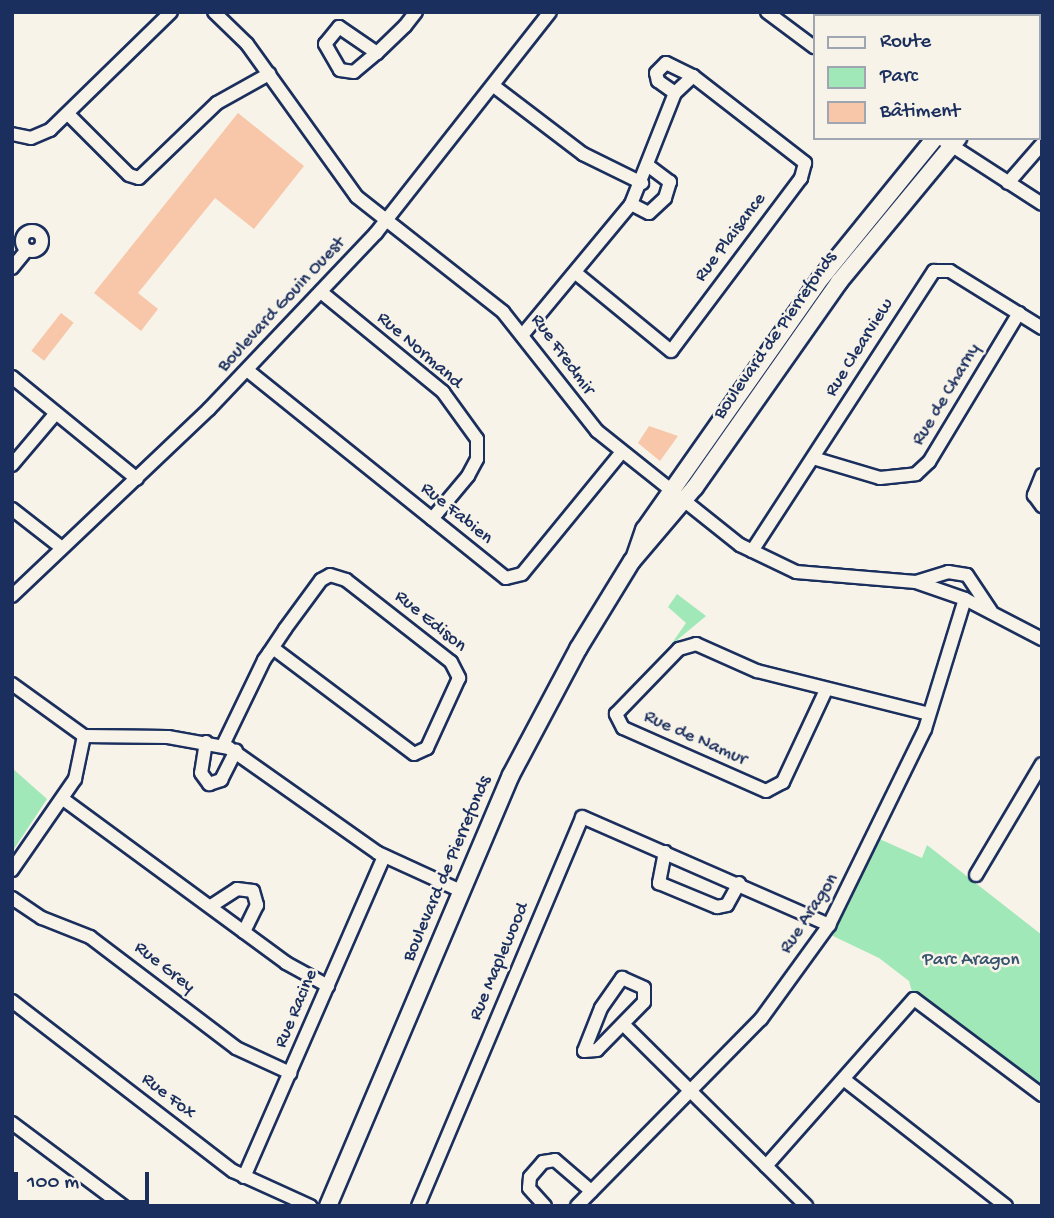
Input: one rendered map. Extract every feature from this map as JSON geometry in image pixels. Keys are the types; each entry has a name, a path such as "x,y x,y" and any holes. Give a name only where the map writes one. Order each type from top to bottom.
{"main road":[{"name":"Boulevard de Pierrefonds","path":"328,1206 461,891 535,726 632,561 677,496 946,140"}],"street":[{"path":"12,134 31,138 68,114 171,12"},
{"name":"Rue Fredmir","path":"214,12 269,74 335,172 387,221 524,333 575,406 621,453 677,496 752,551 796,572 916,582 992,611 1042,639"},
{"path":"377,53 416,12"},
{"name":"Boulevard Gouin Ouest","path":"12,597 247,370 387,221 495,87 550,12"},
{"path":"767,12 813,46"},
{"name":"Rue Plaisance","path":"577,274 671,351 804,172 798,155 693,76 666,63 656,73 658,81 675,93"},
{"path":"68,114 129,175 139,178 217,103 269,74"},
{"path":"524,333 577,274 631,204 650,167 675,93 693,76"},
{"path":"495,87 583,154 642,183"},
{"path":"946,140 1042,204"},
{"path":"1008,183 1042,144"},
{"path":"631,204 649,213 665,198 670,182 650,167"},
{"path":"12,268 26,251"},
{"name":"Rue Clearview","path":"752,551 934,271 950,271 1042,328"},
{"name":"Rue Normand","path":"321,292 443,392 477,439 477,459 468,476 432,519"},
{"name":"Rue de Charny","path":"813,458 880,478 916,474 929,462 1019,313"},
{"name":"Rue Fabien","path":"247,370 506,578 515,577 621,453"},
{"path":"12,377 137,479"},
{"path":"12,465 56,413"},
{"path":"1042,475 1034,495 1042,506"},
{"path":"12,509 62,548"},
{"name":"Rue Fredmir","path":"916,582 948,572 967,575 992,611"},
{"name":"Rue Edison","path":"223,745 273,648 321,580 337,575 454,664 459,678 427,748 415,754 273,648"},
{"name":"Rue Aragon","path":"577,1206 693,1093 761,1019 829,925 929,714 965,599"},
{"name":"Rue de Namur","path":"826,690 783,782 766,791 623,728 616,714 679,649 696,644 757,671 929,714"},
{"path":"12,684 84,736 223,745 236,751 384,856 461,891"},
{"path":"12,870 78,774 84,736"},
{"path":"206,742 201,774 209,784 221,780 236,751"},
{"path":"976,875 1042,764"},
{"path":"63,799 244,932 328,986"},
{"name":"Rue Maplewood","path":"418,1206 582,817 739,883 829,925"},
{"path":"665,852 659,883 717,908 727,905 739,883"},
{"name":"Rue Racine","path":"244,1177 384,856"},
{"path":"211,906 240,888 253,891 256,910 244,932"},
{"name":"Rue Grey","path":"12,898 42,918 90,937 239,1051 290,1073"},
{"path":"622,978 643,988 646,995 624,1025 597,1050 584,1051 601,1008 622,978"},
{"path":"766,1166 846,1081 914,999 1042,1095"},
{"name":"Rue Fox","path":"12,1001 244,1177 310,1206"},
{"path":"624,1025 806,1206"},
{"path":"846,1081 1006,1206"},
{"path":"14,1127 123,1206"},
{"path":"544,1206 529,1188 530,1177 543,1162 555,1160 591,1191"}],"green space":[{"path":"677,594 706,616 670,646 686,623 668,607"},
{"path":"12,768 47,799 12,852"},
{"name":"Parc Aragon","path":"875,837 922,858 927,845 1042,935 1042,1095 914,999 909,981 879,958 833,936 829,925"}],"building":[{"path":"238,113 304,166 254,229 215,198 138,293 158,309 141,331 94,293"},
{"path":"61,313 74,323 44,361 31,351"},
{"path":"649,426 678,436 660,461 638,443"}]}
